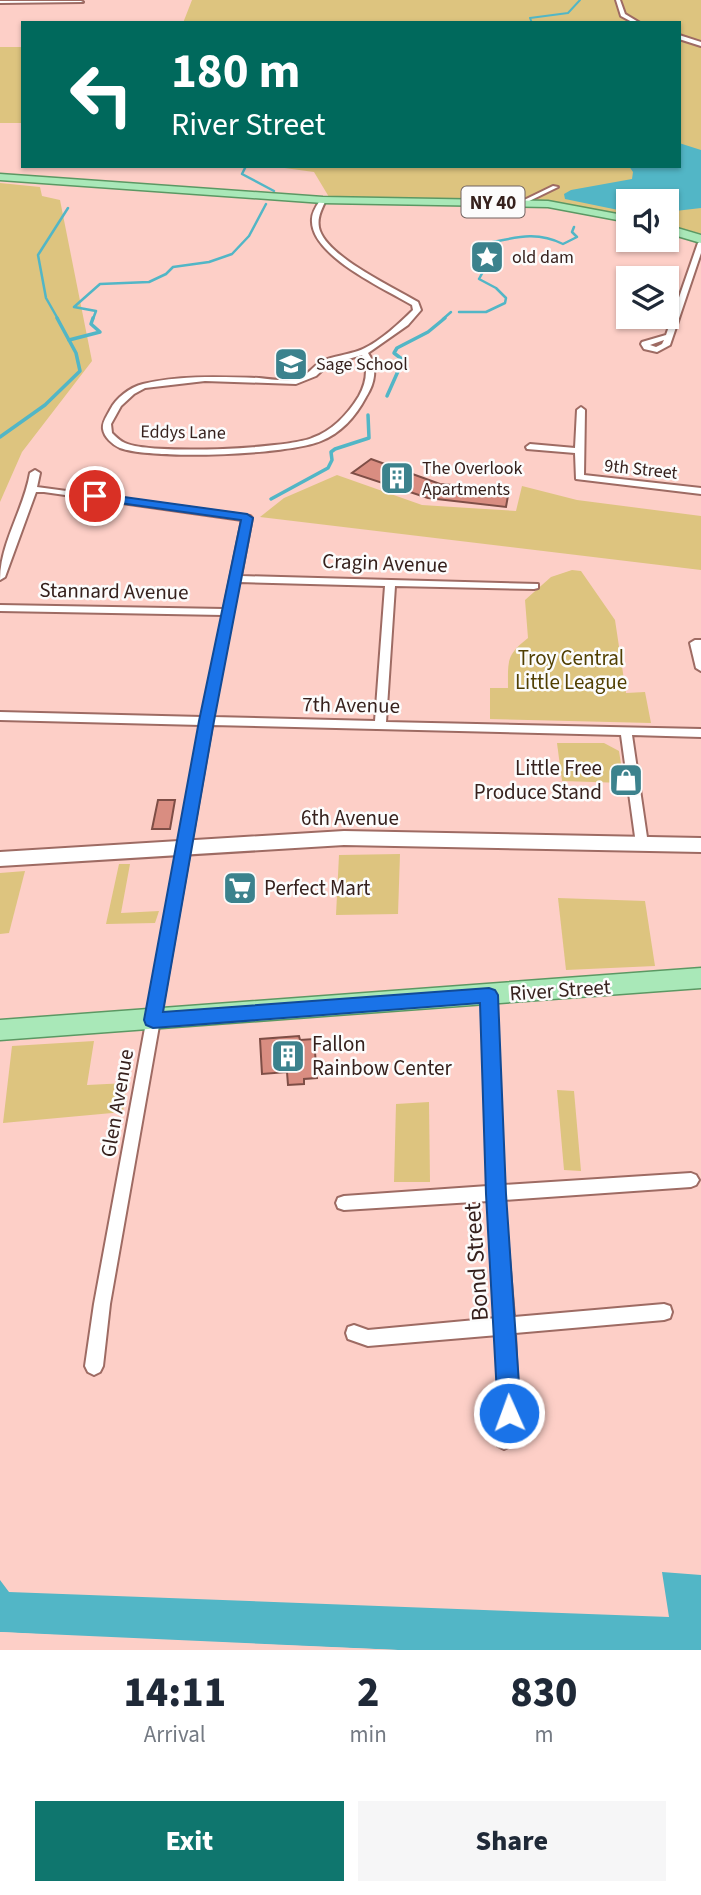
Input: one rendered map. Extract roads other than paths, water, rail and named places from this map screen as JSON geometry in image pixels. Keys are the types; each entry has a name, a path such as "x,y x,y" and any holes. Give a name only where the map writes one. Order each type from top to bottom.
{"main road":[{"name":"NY 40","path":"0,177 323,200 521,203 568,207 616,217"},
{"path":"679,233 701,241"},
{"name":"River Street","path":"0,1030 701,978"}],"street":[{"path":"618,0 623,15 634,21"},
{"path":"0,2 81,2"},
{"path":"681,38 701,44"},
{"path":"521,203 555,187"},
{"name":"Eddys Lane","path":"323,200 314,218 317,236 333,254 415,304 417,310 405,323 364,352 325,363 313,374 296,382 205,379 143,386 131,392 117,405 107,424 108,433 123,446 161,452 289,446 316,441 338,427 358,404 371,378 369,359 364,352"},
{"path":"669,337 701,241"},
{"path":"530,447 579,451 581,410"},
{"name":"9th Street","path":"579,451 579,477 701,491"},
{"path":"0,577 32,490 35,473"},
{"name":"Glen Avenue","path":"32,490 44,489 247,518 206,721 102,1304 94,1366"},
{"name":"Cragin Avenue","path":"234,579 534,586"},
{"path":"380,725 390,583"},
{"name":"Stannard Avenue","path":"0,608 228,612"},
{"path":"698,643 701,668"},
{"name":"7th Avenue","path":"0,716 701,733"},
{"path":"626,732 642,845"},
{"name":"6th Avenue","path":"0,859 344,838 701,845"},
{"name":"Bond Street","path":"489,995 496,1194 506,1326 510,1429 504,1440"},
{"path":"344,1203 691,1180"},
{"path":"354,1333 369,1338 664,1312"}],"water":[{"path":"681,144 701,150 701,208 679,211 679,189 616,189 616,210 565,199 564,194 571,190 632,179 630,168 681,168"},
{"path":"662,1572 701,1575 701,1650 398,1650 0,1632 0,1580 9,1592 669,1617"}],"waterway":[{"path":"531,21 530,18 568,13 580,0"},
{"path":"245,168 242,174 274,191"},
{"path":"93,319 96,311 74,307 100,284 149,282 166,274 173,267 209,262 232,254 249,236 266,204"},
{"path":"58,319 46,298 38,255 68,208"},
{"path":"459,312 486,312 505,303 506,298 496,288 479,279 485,268 489,243 536,236 563,244 577,237 572,232 574,227"},
{"path":"443,319 451,312"},
{"path":"0,437 45,405 80,371 76,353 57,318"},
{"path":"69,340 100,332 91,324 93,318"},
{"path":"387,396 403,360 394,353 397,348 428,332 445,318"},
{"path":"271,499 328,468 332,460 331,452 335,449 369,438 368,415"}],"place":[{"name":"old dam","path":"487,257"},
{"name":"Sage School","path":"291,364"},
{"name":"The Overlook Apartments","path":"397,478"},
{"name":"Little Free Produce Stand","path":"626,780"},
{"name":"Perfect Mart","path":"240,888"},
{"name":"Fallon Rainbow Center","path":"288,1056"}],"park label":[{"name":"Troy Central Little League","path":"571,670"}]}
